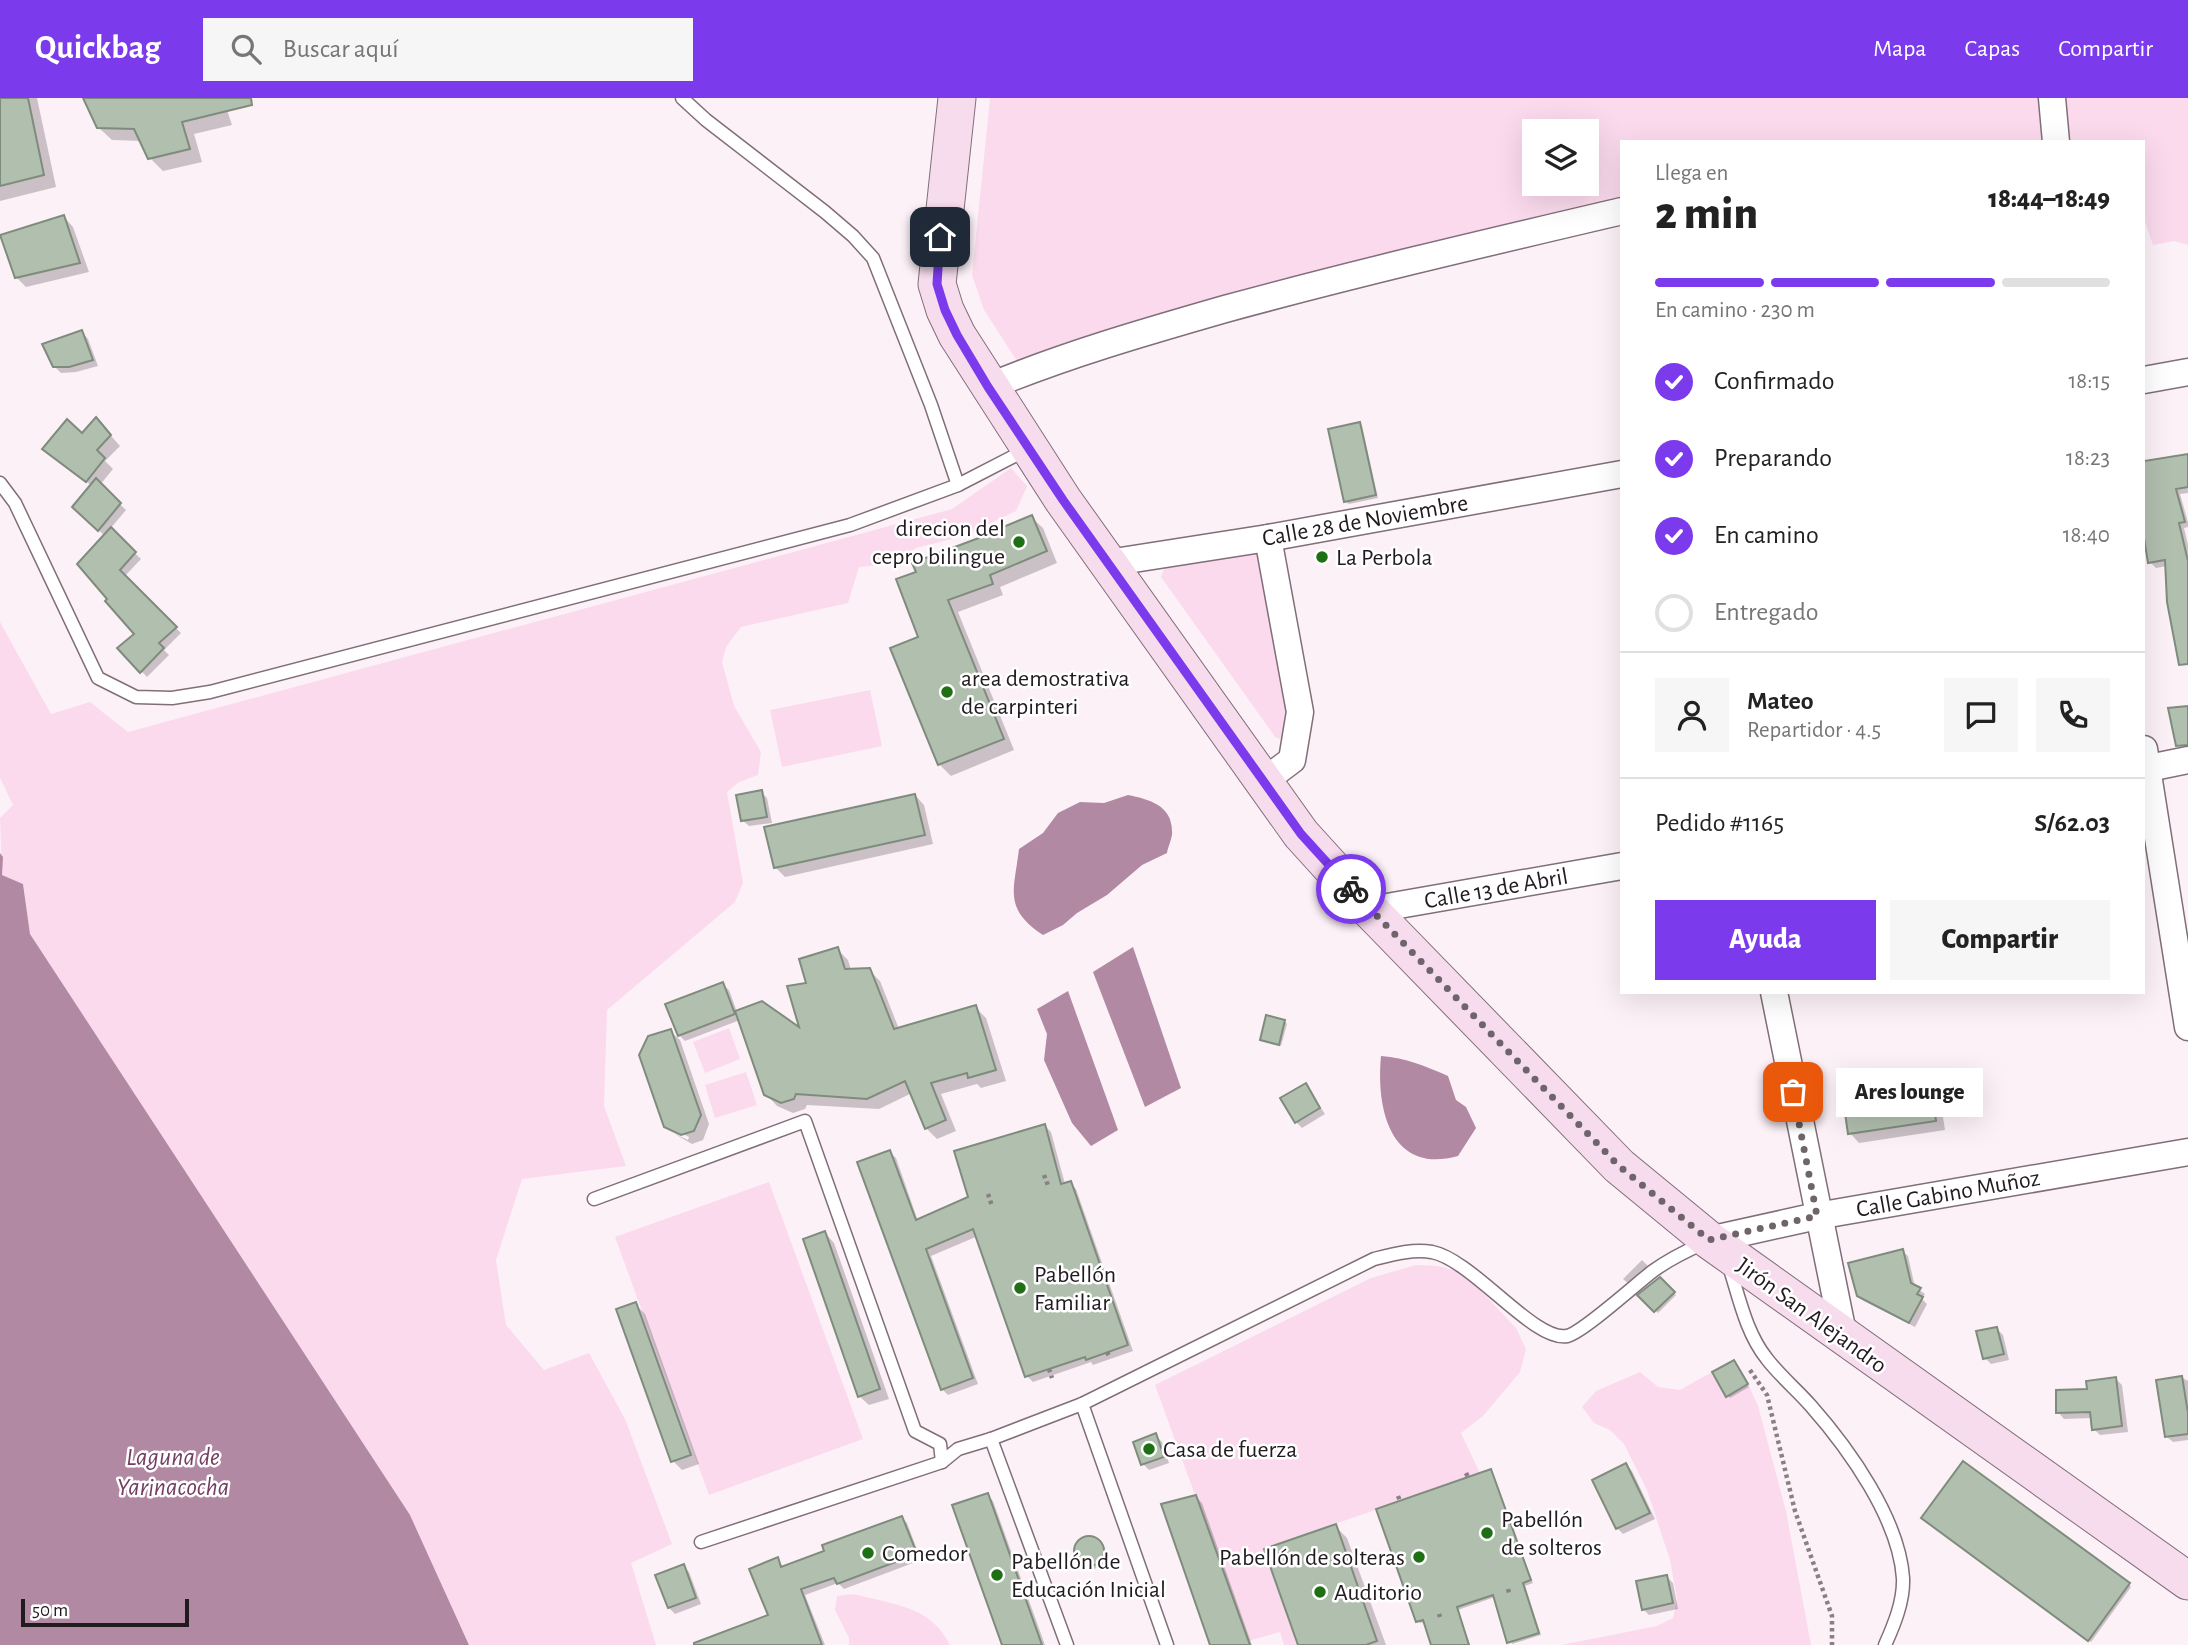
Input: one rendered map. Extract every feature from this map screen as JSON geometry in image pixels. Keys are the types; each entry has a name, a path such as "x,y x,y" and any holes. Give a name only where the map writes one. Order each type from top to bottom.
{"street":[{"name":"Jirón San Alejandro","path":"957,98 937,284 945,310 988,387 1063,500 1301,834 1370,910 1619,1166 1717,1246 2188,1581"},
{"path":"2052,98 2056,140"},
{"path":"988,387 1037,366 1165,326 1278,295 1620,211"},
{"path":"2145,380 2188,372"},
{"name":"Calle 28 de Noviembre","path":"1108,563 1268,538 1620,474"},
{"path":"1264,781 1292,760 1300,712 1268,538"},
{"path":"2188,761 2145,762 2188,1027"},
{"name":"Calle 13 de Abril","path":"1370,910 1620,866"},
{"path":"1773,994 1844,1338"},
{"name":"Calle Gabino Muñoz","path":"1717,1246 1817,1216 2188,1152"}],"lane":[{"path":"682,98 696,112 825,212 873,258 932,405 958,485"},
{"path":"0,483 15,503 98,678 136,698 172,698 210,692 850,525 958,485 1030,448"},
{"path":"594,1199 805,1121 915,1431 940,1444 942,1462"},
{"path":"701,1542 942,1462 958,1449 992,1439 1082,1404 1374,1259 1413,1250 1435,1253 1457,1263 1543,1332 1566,1336 1584,1326 1654,1270 1680,1254 1717,1246 1744,1317 1766,1358 1813,1408 1839,1441 1877,1502 1897,1546 1903,1581 1896,1621 1885,1645"},
{"path":"1082,1404 1167,1645"},
{"path":"992,1439 1067,1645"}],"path":[{"path":"1044,1175 1049,1188"},
{"path":"988,1194 992,1206"},
{"path":"1049,1369 1052,1378"},
{"path":"1749,1370 1767,1395 1795,1511 1832,1616 1832,1645"}],"shaded area":[{"path":"990,98 2188,98 2188,245 2174,241 2153,245 2145,222 2145,140 1620,140 1620,200 1160,315 1017,361 984,310 972,275"},
{"path":"1011,468 1027,486 1016,511 963,536 916,548 894,564 859,567 848,603 741,627 726,647 722,662 734,706 761,752 758,775 739,782 727,792 743,883 735,902 607,1010 604,1106 626,1166 522,1179 496,1260 506,1325 544,1370 589,1353 625,1419 672,1544 631,1563 656,1645 469,1645 410,1515 30,934 23,884 2,875 0,818 13,805 0,778 0,622 51,714 90,702 128,732 952,509"},
{"path":"1255,553 1259,556 1291,704 1286,733 1281,739 1276,738 1161,577 1165,566"},
{"path":"870,690 882,746 782,767 770,710"},
{"path":"729,1028 740,1059 705,1073 693,1042"},
{"path":"746,1072 757,1105 715,1118 705,1085"},
{"path":"769,1182 863,1439 709,1495 615,1237"},
{"path":"1416,1265 1438,1266 1464,1273 1516,1328 1526,1349 1520,1372 1483,1416 1461,1433 1480,1473 1264,1549 1298,1645 1284,1645 1280,1632 1248,1641 1155,1385 1371,1278"},
{"path":"1640,1372 1658,1387 1680,1390 1712,1372 1727,1396 1748,1384 1758,1406 1786,1511 1811,1645 1561,1645 1657,1626 1673,1618 1677,1599 1670,1560 1647,1490 1624,1444 1610,1430 1594,1423 1582,1407 1596,1391"},
{"path":"854,1594 897,1604 921,1614 942,1632 950,1645 849,1645 849,1638 835,1610 837,1596"}],"water":[{"path":"1128,795 1151,801 1168,815 1172,833 1167,853 1142,865 1107,895 1063,925 1043,935 1022,916 1014,898 1019,849 1043,833 1058,813 1080,802 1104,803"},
{"name":"Laguna de Yarinacocha","path":"0,853 3,857 2,875 23,884 30,934 410,1515 469,1645 0,1645"},
{"path":"1133,947 1181,1088 1145,1107 1093,972"},
{"path":"1068,991 1118,1130 1091,1146 1072,1123 1044,1060 1047,1034 1037,1009"},
{"path":"1381,1056 1407,1061 1448,1076 1456,1100 1466,1107 1476,1128 1458,1156 1435,1159 1417,1156 1402,1146 1392,1133 1385,1116 1381,1096"}],"building":[{"path":"0,98 28,98 44,175 0,186"},
{"path":"83,98 251,98 252,105 182,122 190,149 148,159 134,129 97,128"},
{"path":"64,215 80,263 15,278 0,235"},
{"path":"82,330 93,360 69,367 53,367 42,344"},
{"path":"96,417 111,435 97,450 105,458 86,482 42,449 67,419 82,433"},
{"path":"1360,422 1376,495 1344,502 1328,429"},
{"path":"2188,454 2188,487 2176,489 2185,522 2179,523 2188,561 2188,664 2179,665 2167,602 2165,560 2148,563 2145,544 2145,461"},
{"path":"96,478 121,503 98,531 72,507"},
{"path":"1032,515 1047,551 990,575 993,584 948,600 1004,739 938,765 890,648 918,637 896,579 916,572 912,563"},
{"path":"111,527 136,552 120,570 177,627 159,643 164,648 140,673 117,648 134,634 77,564"},
{"path":"2188,706 2188,745 2176,746 2168,708"},
{"path":"762,790 767,817 741,821 736,795"},
{"path":"915,794 925,835 774,868 764,827"},
{"path":"838,947 845,969 870,968 894,1029 976,1005 996,1070 968,1078 967,1073 931,1083 946,1120 925,1129 905,1081 867,1099 796,1094 794,1099 781,1103 764,1095 735,1011 762,1001 799,1027 787,986 806,983 799,959"},
{"path":"723,982 735,1014 678,1036 665,1004"},
{"path":"1266,1015 1285,1020 1279,1045 1260,1040"},
{"path":"671,1029 701,1115 694,1131 681,1135 664,1127 639,1055 648,1036"},
{"path":"1306,1083 1320,1108 1295,1123 1280,1098"},
{"path":"1931,1086 1936,1121 1848,1134 1843,1099"},
{"path":"1045,1124 1061,1184 1071,1181 1128,1345 1025,1377 973,1229 926,1249 973,1378 941,1390 857,1162 890,1150 916,1220 968,1197 954,1151"},
{"path":"825,1231 880,1389 858,1397 803,1239"},
{"path":"1903,1249 1911,1283 1921,1288 1917,1294 1923,1297 1909,1323 1857,1296 1848,1263"},
{"path":"1660,1277 1675,1292 1654,1312 1637,1295"},
{"path":"636,1302 691,1455 671,1462 616,1309"},
{"path":"1997,1327 2004,1354 1983,1359 1976,1331"},
{"path":"1734,1360 1748,1384 1726,1397 1712,1372"},
{"path":"2182,1376 2188,1413 2188,1434 2165,1437 2156,1380"},
{"path":"2116,1377 2122,1426 2092,1430 2090,1412 2056,1413 2056,1390 2087,1389 2086,1381"},
{"name":"Casa de fuerza","path":"1156,1433 1164,1457 1141,1465 1133,1442"},
{"path":"1963,1461 2130,1583 2088,1641 1921,1518"},
{"path":"1626,1463 1650,1513 1616,1529 1592,1480"},
{"path":"1491,1469 1531,1580 1523,1583 1539,1633 1507,1643 1493,1595 1457,1607 1469,1645 1431,1645 1423,1620 1416,1622 1376,1509"},
{"name":"Pabellón de Educación Inicial","path":"988,1493 1042,1645 1002,1645 952,1505"},
{"path":"1196,1495 1250,1645 1210,1645 1161,1504"},
{"path":"902,1516 917,1554 837,1584 834,1578 801,1589 822,1645 694,1645 768,1615 749,1569 778,1557 781,1567 824,1551 822,1545"},
{"name":"Auditorio","path":"1336,1524 1377,1641 1366,1645 1298,1645 1264,1549"},
{"path":"1089,1536 1100,1540 1104,1551 1100,1562 1089,1566 1078,1562 1074,1551 1078,1540"},
{"path":"684,1564 696,1598 668,1608 655,1575"},
{"path":"1667,1575 1673,1603 1642,1610 1636,1581"}],"way so far":[{"path":"1351,889 1619,1166 1709,1240 1817,1216 1793,1092"}],"place":[{"name":"direcion del cepro bilingue","path":"1019,542"},
{"name":"La Perbola","path":"1322,557"},
{"name":"area demostrativa de carpinteri","path":"947,692"},
{"name":"Ares lounge","path":"1793,1092"},
{"name":"Pabellón Familiar","path":"1020,1288"},
{"name":"Casa de fuerza","path":"1149,1449"},
{"name":"Pabellón de solteros","path":"1487,1533"},
{"name":"Comedor","path":"868,1553"},
{"name":"Pabellón de solteras","path":"1419,1557"},
{"name":"Pabellón de Educación Inicial","path":"997,1575"},
{"name":"Auditorio","path":"1320,1592"}],"route":[{"path":"940,237 937,284 945,310 988,387 1063,500 1301,834 1351,889"}]}
